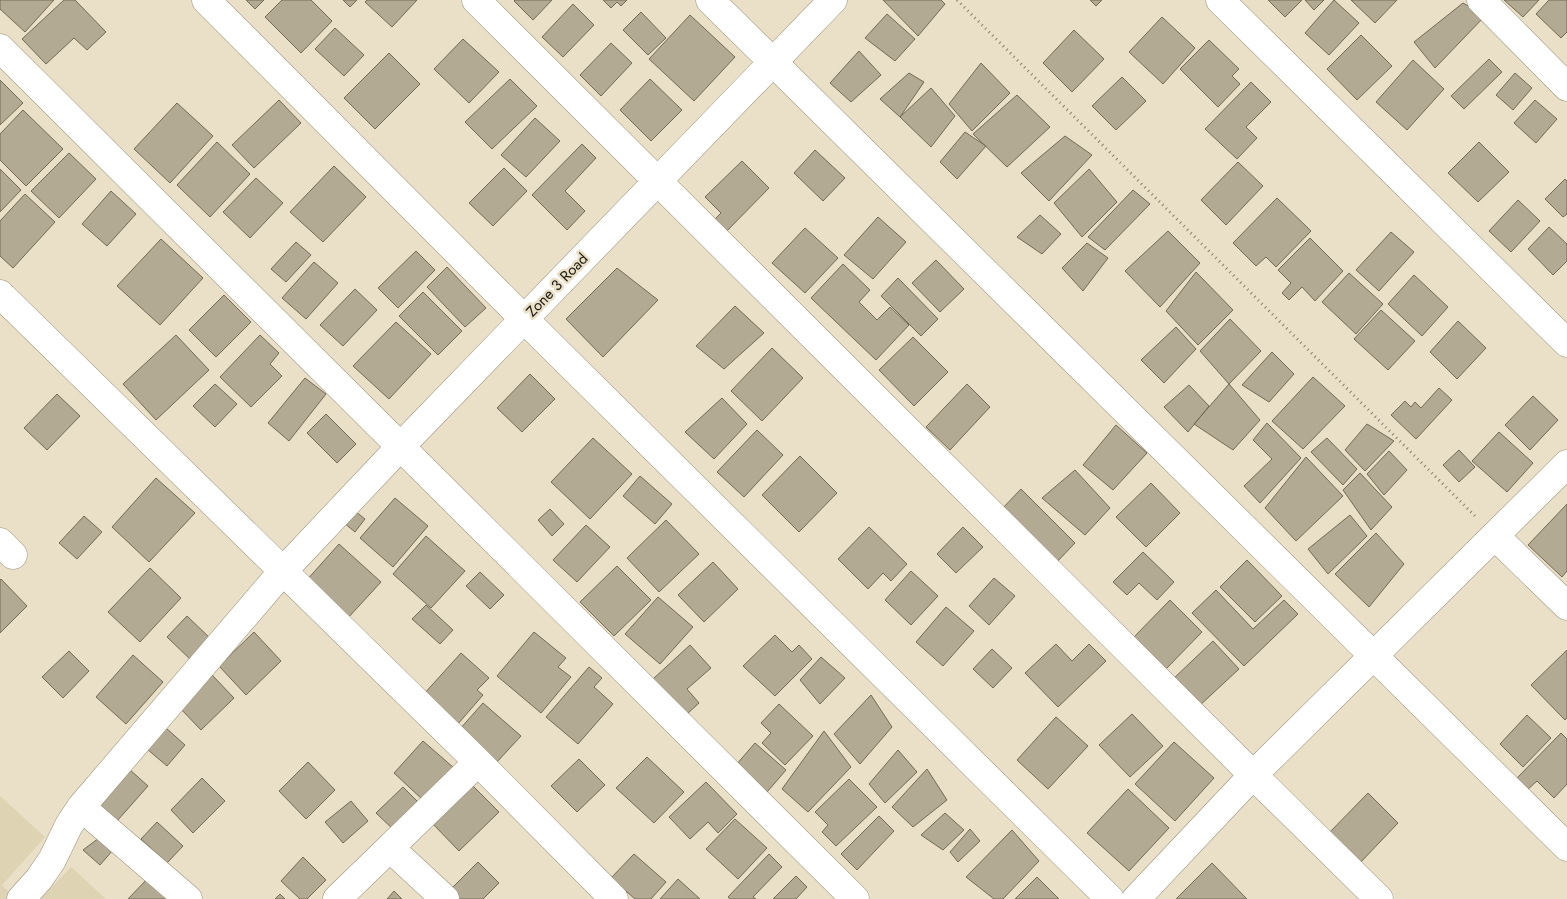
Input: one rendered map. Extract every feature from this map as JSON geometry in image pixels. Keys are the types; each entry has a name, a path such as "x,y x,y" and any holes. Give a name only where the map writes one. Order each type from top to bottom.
{"street":[{"path":"206,0 524,319 1110,899"},
{"path":"476,0 1379,899"},
{"path":"710,0 1567,847"},
{"name":"Zone 3 Road","path":"21,899 39,879 52,860 80,807 283,571 657,180 833,0"},
{"path":"1220,0 1567,343"},
{"path":"1480,0 1567,87"},
{"path":"0,48 855,899"},
{"path":"0,294 478,762 614,899"},
{"path":"1136,899 1253,775 1567,464"},
{"path":"1495,536 1567,606"},
{"path":"337,899 478,762"},
{"path":"80,807 188,899"},
{"path":"390,848 445,899"}],"path":[{"path":"957,0 1495,536"}],"shaded area":[{"path":"0,796 45,837 2,885 16,899 0,899"},
{"path":"71,867 106,899 40,899"}],"building":[{"path":"0,0 54,0 25,32 0,9"},
{"path":"64,0 75,0 106,32 87,50 74,38 46,64 22,39"},
{"path":"246,0 264,0 255,9"},
{"path":"282,0 311,0 332,21 301,53 265,17"},
{"path":"343,0 357,0 350,7"},
{"path":"367,0 417,0 392,27 365,2"},
{"path":"515,0 552,0 533,20"},
{"path":"603,0 627,0 621,6 617,2 611,8"},
{"path":"883,0 941,0 945,4 918,36"},
{"path":"1090,0 1102,0 1096,6"},
{"path":"1268,0 1302,0 1285,17"},
{"path":"1305,0 1324,0 1314,10"},
{"path":"1334,0 1359,23 1329,55 1305,33"},
{"path":"1351,0 1397,0 1375,23"},
{"path":"1504,0 1539,0 1523,17"},
{"path":"1549,0 1567,0 1567,32 1561,38 1536,14"},
{"path":"1463,3 1485,16 1435,68 1414,42"},
{"path":"573,4 594,25 563,57 542,37"},
{"path":"641,12 666,38 648,55 623,30"},
{"path":"887,14 915,39 895,61 865,38"},
{"path":"690,15 735,57 694,101 649,59"},
{"path":"1162,17 1195,48 1163,84 1129,52"},
{"path":"335,28 364,55 344,76 315,49"},
{"path":"1074,30 1104,59 1072,92 1043,63"},
{"path":"1361,35 1392,66 1357,100 1327,69"},
{"path":"463,39 499,72 469,103 434,69"},
{"path":"1209,40 1239,69 1232,76 1240,84 1218,107 1180,69"},
{"path":"611,43 632,63 601,96 580,75"},
{"path":"859,51 881,75 851,102 830,83"},
{"path":"389,53 420,84 375,129 344,98"},
{"path":"1489,59 1502,72 1464,109 1451,96"},
{"path":"1413,60 1444,89 1407,130 1376,102"},
{"path":"981,63 1010,93 972,131 949,104"},
{"path":"909,73 924,82 900,117 880,99"},
{"path":"1515,73 1532,88 1513,110 1496,95"},
{"path":"1122,77 1146,101 1116,130 1092,106"},
{"path":"510,79 537,106 492,149 465,122"},
{"path":"650,79 682,110 651,141 620,110"},
{"path":"0,80 23,103 0,125"},
{"path":"1251,82 1271,102 1246,127 1257,138 1237,159 1205,129"},
{"path":"931,88 955,116 931,147 900,117"},
{"path":"1017,95 1050,127 1007,167 973,134"},
{"path":"279,100 301,123 254,168 232,145"},
{"path":"1535,100 1557,119 1536,143 1514,123"},
{"path":"177,103 213,136 170,183 134,149"},
{"path":"23,110 63,149 26,186 0,160 0,134"},
{"path":"535,118 560,141 526,177 501,155"},
{"path":"965,132 986,146 957,179 940,162"},
{"path":"1065,136 1092,155 1049,201 1021,173"},
{"path":"217,142 250,174 210,217 177,185"},
{"path":"1479,142 1509,172 1478,202 1448,173"},
{"path":"582,144 596,158 565,191 585,211 567,230 532,195"},
{"path":"815,150 845,178 823,201 794,173"},
{"path":"69,153 96,179 59,218 31,191"},
{"path":"742,161 769,188 723,235 711,223 721,213 705,197"},
{"path":"1238,162 1263,186 1226,225 1201,200"},
{"path":"334,166 366,197 323,242 290,212"},
{"path":"504,168 527,191 493,226 469,203"},
{"path":"0,169 21,190 0,212"},
{"path":"1089,169 1117,202 1082,237 1054,203"},
{"path":"256,178 283,203 250,238 223,212"},
{"path":"1565,179 1567,181 1567,214 1563,217 1545,199"},
{"path":"1133,190 1150,204 1105,250 1088,237"},
{"path":"111,191 136,214 107,246 82,224"},
{"path":"25,194 55,222 13,268 0,256 0,221"},
{"path":"1277,198 1311,231 1276,267 1266,257 1256,266 1233,243"},
{"path":"1518,200 1540,221 1511,252 1489,231"},
{"path":"1040,215 1061,234 1042,254 1017,237"},
{"path":"878,217 906,242 873,279 844,255"},
{"path":"1549,227 1567,244 1567,261 1553,275 1528,249"},
{"path":"805,228 838,258 805,293 772,263"},
{"path":"1168,231 1200,263 1160,307 1125,271"},
{"path":"1391,232 1414,252 1379,291 1356,270"},
{"path":"1310,238 1343,271 1315,301 1302,287 1289,300 1282,293 1291,283 1278,270"},
{"path":"161,239 203,278 160,325 117,286"},
{"path":"296,242 311,255 286,282 271,269"},
{"path":"1087,243 1108,258 1083,291 1062,268"},
{"path":"416,251 435,270 398,308 378,288"},
{"path":"936,260 964,289 940,312 912,283"},
{"path":"314,262 338,283 306,319 282,298"},
{"path":"843,264 870,290 859,302 877,320 890,307 909,325 876,360 811,298"},
{"path":"447,267 486,308 465,327 427,287"},
{"path":"617,268 658,300 603,357 566,319"},
{"path":"1196,272 1233,310 1198,345 1166,311"},
{"path":"1349,273 1383,304 1356,334 1322,302"},
{"path":"1414,275 1448,307 1422,336 1388,304"},
{"path":"898,278 938,319 921,336 881,296"},
{"path":"355,289 377,310 343,346 320,325"},
{"path":"423,292 462,331 438,355 399,316"},
{"path":"224,295 251,322 216,357 189,330"},
{"path":"735,306 764,333 724,369 696,346"},
{"path":"1381,310 1415,341 1388,370 1354,339"},
{"path":"1230,319 1261,351 1229,384 1200,351"},
{"path":"1458,321 1486,348 1457,379 1430,352"},
{"path":"396,322 431,354 389,399 353,366"},
{"path":"1176,327 1196,349 1164,383 1141,360"},
{"path":"176,335 209,370 156,420 123,384"},
{"path":"260,335 279,353 270,364 282,376 251,407 220,377"},
{"path":"913,337 948,372 914,406 879,370"},
{"path":"772,348 803,378 762,421 731,391"},
{"path":"1272,352 1294,374 1269,402 1242,385"},
{"path":"530,374 555,399 522,432 497,408"},
{"path":"1313,377 1345,406 1303,449 1272,421"},
{"path":"305,378 326,394 289,441 268,423"},
{"path":"215,384 237,404 215,427 193,406"},
{"path":"967,384 990,407 950,450 926,427"},
{"path":"1229,384 1260,420 1233,450 1194,424"},
{"path":"1189,385 1209,406 1188,432 1164,407"},
{"path":"1439,388 1452,400 1416,439 1391,415 1405,401 1411,407 1415,402 1421,408"},
{"path":"57,394 80,416 47,450 24,428"},
{"path":"1533,396 1558,420 1530,450 1505,425"},
{"path":"722,398 747,424 714,459 685,432"},
{"path":"326,414 356,444 337,463 307,433"},
{"path":"1267,423 1301,458 1260,503 1244,486 1272,459 1253,440"},
{"path":"1367,424 1394,441 1365,471 1345,450"},
{"path":"1116,425 1147,453 1113,490 1083,465"},
{"path":"757,430 783,455 744,497 717,472"},
{"path":"1499,432 1533,463 1507,492 1472,461"},
{"path":"593,438 632,474 590,519 551,482"},
{"path":"1327,438 1357,469 1343,485 1311,452"},
{"path":"1459,450 1475,467 1459,482 1443,465"},
{"path":"1389,451 1407,470 1384,495 1367,474"},
{"path":"800,456 837,493 799,532 762,495"},
{"path":"1306,457 1343,496 1296,541 1265,508"},
{"path":"1075,470 1110,508 1085,535 1042,498"},
{"path":"1360,473 1392,507 1371,530 1343,490"},
{"path":"640,476 672,504 655,524 623,496"},
{"path":"156,478 195,513 149,562 112,527"},
{"path":"1151,483 1180,513 1146,547 1116,517"},
{"path":"1021,489 1075,543 1054,565 999,512"},
{"path":"395,498 428,526 393,567 360,538"},
{"path":"1567,504 1567,571 1562,577 1528,545"},
{"path":"550,509 564,524 552,536 538,520"},
{"path":"355,511 365,519 355,532 344,523"},
{"path":"1350,515 1367,536 1328,574 1308,549"},
{"path":"84,516 102,532 77,559 59,543"},
{"path":"666,520 699,554 659,592 627,558"},
{"path":"586,525 610,547 577,582 553,560"},
{"path":"869,527 907,564 891,581 883,573 868,589 838,559"},
{"path":"963,527 983,547 956,573 937,554"},
{"path":"1376,533 1404,564 1369,607 1335,574"},
{"path":"426,536 465,571 431,608 393,574"},
{"path":"339,544 381,582 347,619 305,582"},
{"path":"1143,552 1174,582 1157,600 1139,583 1127,595 1113,582"},
{"path":"1247,560 1282,596 1255,622 1220,587"},
{"path":"713,562 738,589 704,622 678,595"},
{"path":"617,566 651,600 614,636 580,602"},
{"path":"150,568 181,598 140,642 108,612"},
{"path":"911,571 938,596 911,625 885,600"},
{"path":"480,572 504,595 490,609 466,586"},
{"path":"994,578 1015,596 989,625 969,606"},
{"path":"0,580 27,606 0,633"},
{"path":"1216,590 1253,629 1284,600 1298,614 1244,666 1192,613"},
{"path":"658,597 693,627 660,664 625,634"},
{"path":"1170,600 1202,632 1165,670 1133,638"},
{"path":"426,605 453,630 440,644 412,619"},
{"path":"946,607 974,631 943,666 916,642"},
{"path":"187,616 212,640 192,661 167,637"},
{"path":"254,632 281,661 246,695 219,666"},
{"path":"534,632 566,658 558,667 571,677 541,713 497,676"},
{"path":"775,635 792,652 799,645 812,659 775,696 743,666"},
{"path":"1213,641 1239,669 1197,708 1172,680"},
{"path":"1056,644 1072,661 1089,644 1106,661 1058,707 1025,673"},
{"path":"690,645 711,668 687,689 699,703 687,714 653,679"},
{"path":"992,649 1012,668 993,688 973,669"},
{"path":"1567,650 1567,718 1565,720 1531,685"},
{"path":"69,651 89,671 63,698 42,677"},
{"path":"461,653 489,678 477,690 483,695 457,725 423,695"},
{"path":"133,655 163,682 126,724 96,697"},
{"path":"821,657 845,678 820,704 800,680"},
{"path":"589,667 602,678 594,687 613,704 578,744 546,717"},
{"path":"212,675 234,698 201,730 179,707"},
{"path":"871,695 892,727 860,764 834,734"},
{"path":"483,703 521,736 496,763 459,730"},
{"path":"779,704 813,736 785,765 762,743 771,733 761,723"},
{"path":"1132,714 1163,746 1130,777 1099,745"},
{"path":"1527,715 1551,738 1523,767 1500,744"},
{"path":"1056,717 1088,746 1048,789 1017,760"},
{"path":"166,728 185,745 167,766 147,749"},
{"path":"824,731 851,767 808,812 782,789"},
{"path":"1561,733 1567,739 1567,784 1554,798 1537,781 1527,790 1516,779"},
{"path":"423,741 454,768 424,801 394,773"},
{"path":"1174,742 1214,778 1175,821 1135,784"},
{"path":"755,743 786,770 767,792 736,765"},
{"path":"898,750 917,772 885,803 869,784"},
{"path":"647,757 684,792 654,823 616,788"},
{"path":"579,759 605,785 577,812 551,786"},
{"path":"308,762 335,790 306,819 279,791"},
{"path":"129,769 148,786 117,821 98,805"},
{"path":"927,769 947,800 913,827 892,807"},
{"path":"202,778 225,801 193,833 171,810"},
{"path":"849,779 877,807 836,846 822,832 828,825 815,812"},
{"path":"706,782 737,814 718,833 708,822 690,839 669,817"},
{"path":"471,784 499,812 459,851 432,823"},
{"path":"403,787 422,806 396,832 376,813"},
{"path":"1128,789 1169,828 1129,871 1087,833"},
{"path":"1368,793 1398,823 1359,864 1328,834"},
{"path":"351,801 368,821 343,843 325,822"},
{"path":"945,813 964,830 943,850 921,835"},
{"path":"879,816 894,831 857,870 841,854"},
{"path":"735,819 767,848 738,879 706,849"},
{"path":"157,822 183,846 167,863 141,839"},
{"path":"970,829 980,841 958,862 950,852"},
{"path":"1012,830 1039,861 1003,899 994,899 966,877"},
{"path":"99,838 113,850 100,865 83,850"},
{"path":"634,854 666,882 651,899 635,899 611,878"},
{"path":"769,854 782,867 753,897 756,899 730,899 728,897"},
{"path":"303,857 326,880 307,899 300,899 281,881"},
{"path":"478,862 499,883 483,899 456,899 449,891"},
{"path":"1212,863 1247,899 1176,899"},
{"path":"796,876 807,887 796,899 773,899"},
{"path":"149,877 168,899 128,899"},
{"path":"1037,877 1059,899 1015,899"},
{"path":"678,879 700,899 660,899"},
{"path":"394,891 402,899 387,899"},
{"path":"280,894 285,899 275,899"}]}
